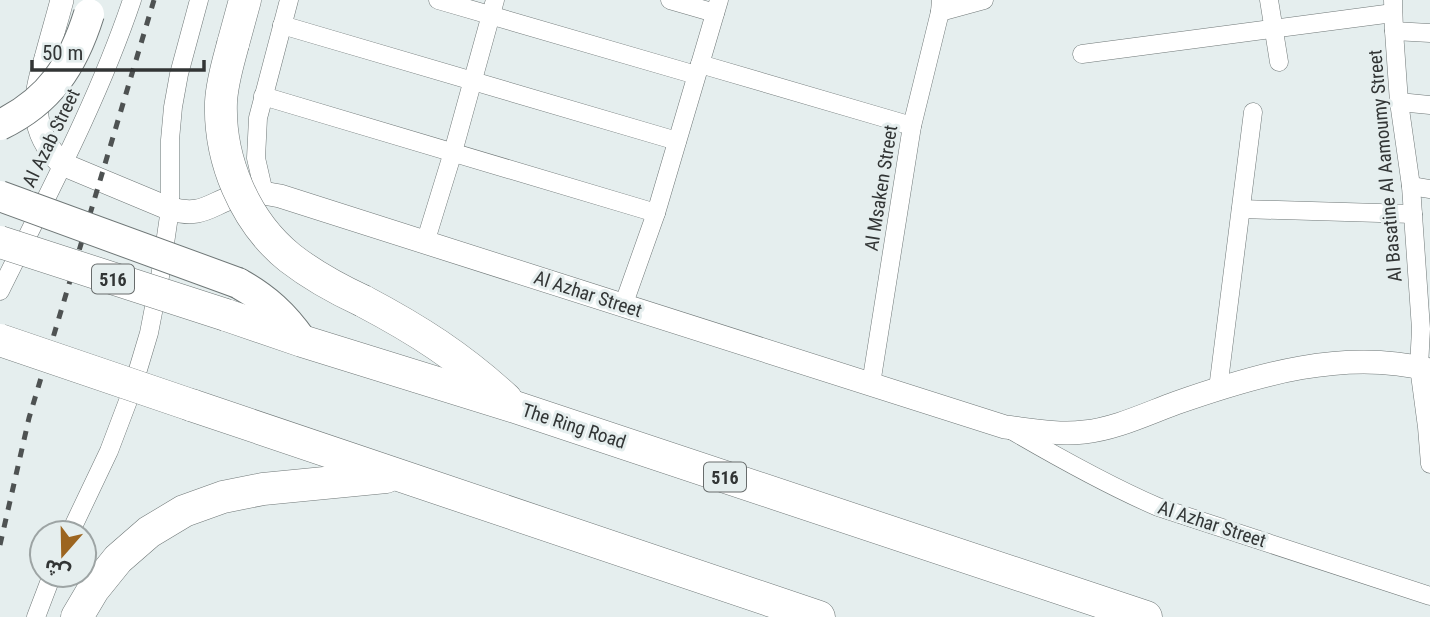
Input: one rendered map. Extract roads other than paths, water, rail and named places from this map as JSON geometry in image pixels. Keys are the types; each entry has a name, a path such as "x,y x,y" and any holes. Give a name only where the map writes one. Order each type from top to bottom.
{"highway":[{"path":"0,125 35,104 54,85 81,40 93,0"},
{"path":"245,0 225,72 221,101 227,159 236,186 250,212 267,235 288,256 311,273 404,323 444,348 481,376 515,407"},
{"path":"0,196 238,283 275,307 302,341"},
{"name":"The Ring Road","path":"0,242 302,341 515,407 1146,617"},
{"path":"0,340 819,617"},
{"path":"78,617 93,590 118,558 149,532 184,511 223,497 263,489 400,476"}],"street":[{"path":"62,0 36,99 38,128 44,141 62,164 170,209"},
{"name":"Al Azab Street","path":"0,291 105,73 132,0"},
{"path":"77,519 109,452 149,333 170,209 173,107 199,0"},
{"path":"264,192 258,166 257,118 289,0"},
{"path":"438,0 493,8 698,70 912,126"},
{"path":"623,306 656,213 717,6 670,0"},
{"path":"940,6 984,0"},
{"path":"1269,0 1279,62"},
{"name":"Al Msaken Street","path":"871,384 912,126 940,6"},
{"path":"1082,54 1273,28 1393,6"},
{"name":"Al Basatine Al Aamoumy Street","path":"1393,6 1399,102 1413,214 1430,464"},
{"path":"425,243 493,8"},
{"path":"282,25 677,141"},
{"path":"1394,31 1430,33"},
{"path":"263,96 656,213"},
{"path":"1399,102 1430,105"},
{"path":"1218,388 1253,112"},
{"path":"1410,186 1430,189"},
{"name":"Al Azhar Street","path":"170,209 182,212 203,211 236,195 264,192 1005,427 1059,434 1086,432 1218,388 1329,363 1374,362 1424,369"},
{"path":"1241,209 1413,214"},
{"name":"Al Basatine Al Aamoumy Street","path":"1421,329 1430,345"},
{"name":"Al Azhar Street","path":"1005,427 1120,491 1158,507 1430,596"},
{"path":"36,617 47,589"}],"railway":[{"path":"0,545 29,418 154,0"}]}
